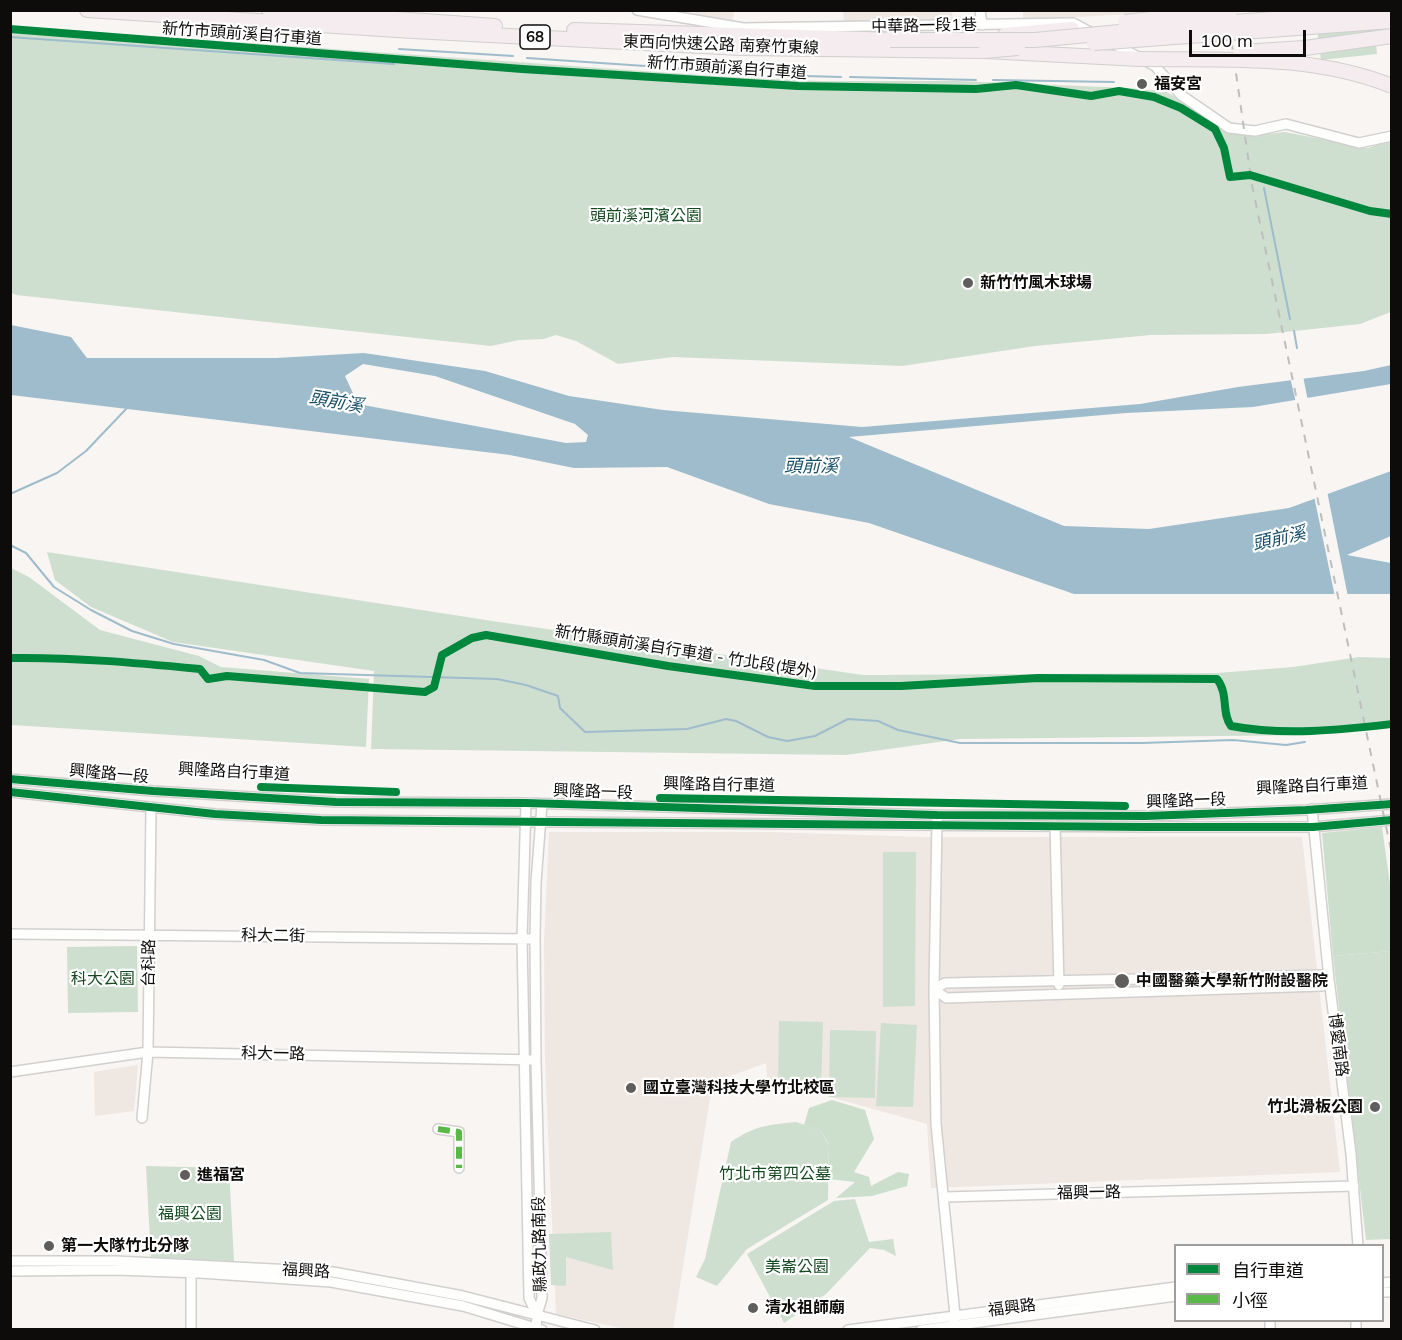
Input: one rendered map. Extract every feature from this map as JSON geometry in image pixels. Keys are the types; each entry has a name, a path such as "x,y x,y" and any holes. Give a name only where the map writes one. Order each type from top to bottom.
{"highway":[{"name":"東西向快速公路 南寮竹東線","path":"87,10 413,31 740,48 984,51 1392,21"},
{"name":"東西向快速公路 南寮竹東線","path":"269,10 534,29 890,40 1035,40 1385,10"},
{"path":"890,40 1045,31 1230,10"},
{"path":"1140,59 1206,52 1305,48 1392,36"},
{"path":"984,51 1140,59 1267,60 1348,72 1392,86"}],"street":[{"name":"中華路一段1巷","path":"637,10 743,28 1073,23 1155,66 1181,95 1229,128 1255,131 1286,124 1359,143 1392,136"},
{"path":"980,10 982,25"},
{"name":"興隆路一段","path":"10,779 153,791 336,802 526,803 937,815 1146,816 1392,804"},
{"name":"興隆路一段","path":"10,792 215,814 321,820 1313,827 1392,820"},
{"name":"縣政九路南段","path":"526,803 522,939 529,1298 537,1315"},
{"name":"縣政九路南段","path":"537,1315 542,1298 535,939 536,882 542,804"},
{"name":"台科路","path":"142,1118 148,1052 151,808"},
{"name":"博愛南路","path":"1312,809 1329,979 1354,1186 1358,1244"},
{"path":"937,815 934,989 936,1124 955,1315 951,1328"},
{"path":"1055,826 1059,994"},
{"name":"科大二街","path":"10,934 535,939"},
{"path":"1285,975 1320,975 1329,979 1322,986 946,998 934,989 945,983 1285,975"},
{"name":"科大一路","path":"10,1072 148,1052 536,1060"},
{"path":"438,1129 459,1132 459,1168"},
{"name":"福興一路","path":"944,1197 1354,1186"},
{"name":"福興路","path":"10,1261 116,1262 331,1282 463,1306 538,1329"},
{"path":"191,1269 191,1329"},
{"name":"福興路","path":"10,1271 191,1269 333,1272 463,1296 595,1329"},
{"name":"福興路","path":"848,1329 1174,1287"},
{"name":"福興路","path":"921,1329 951,1328 1174,1296"},
{"path":"537,1315 538,1329"}],"shaded area":[{"path":"695,11 734,11 733,21 696,16"},
{"path":"843,11 952,11 953,23 844,23"},
{"path":"1023,11 1188,11 1023,20"},
{"path":"549,832 768,832 926,837 1302,837 1340,1172 931,1188 927,1124 823,1095 768,1089 766,1063 722,1079 710,1098 673,1329 625,1329 556,1314 545,1061 544,942"},
{"path":"138,1065 134,1111 95,1116 94,1072"}],"green space":[{"path":"1374,22 1377,54 1321,60 1317,29"},
{"name":"頭前溪河濱公園","path":"10,26 728,77 820,81 959,81 1129,88 1167,92 1229,133 1257,135 1285,132 1368,148 1391,140 1391,312 1360,324 1266,334 1151,335 1035,346 902,366 673,357 618,364 576,341 556,335 544,339 519,340 491,346 16,295 10,292"},
{"path":"47,552 499,622 863,675 1217,673 1293,667 1359,657 1391,658 1391,726 1311,735 960,739 846,755 371,749 374,671 173,642 91,607 55,580"},
{"path":"11,568 29,577 100,630 199,656 221,667 369,679 366,747 11,725"},
{"path":"1382,827 1391,891 1391,951 1333,956 1322,833"},
{"path":"883,852 916,852 915,1006 883,1007"},
{"name":"科大公園","path":"137,946 138,1012 68,1013 67,947"},
{"path":"1391,951 1391,1239 1366,1240 1333,956"},
{"path":"779,1021 823,1022 821,1090 778,1088"},
{"path":"881,1023 917,1025 913,1107 876,1106"},
{"path":"830,1030 876,1031 875,1098 829,1097"},
{"path":"832,1100 865,1110 874,1139 854,1172 869,1177 871,1186 898,1172 909,1174 907,1186 872,1196 836,1198 855,1182 829,1179 829,1144 820,1130 804,1125 809,1108"},
{"name":"竹北市第四公墓","path":"796,1122 820,1130 829,1145 828,1200 747,1249 717,1286 696,1277 705,1259 731,1142 762,1127"},
{"name":"福興公園","path":"146,1166 229,1168 234,1261 151,1260"},
{"name":"美崙公園","path":"855,1199 869,1242 893,1239 896,1256 884,1250 870,1248 826,1294 784,1323 747,1254 834,1201"},
{"path":"611,1232 613,1270 566,1257 566,1286 551,1285 549,1234"}],"water":[{"name":"頭前溪","path":"11,325 71,337 87,358 276,358 364,353 485,371 569,396 663,410 862,427 1140,404 1391,365 1391,384 1253,407 1126,413 849,437 1064,526 1149,529 1289,508 1391,471 1391,536 1347,555 1391,563 1391,594 1074,594 869,523 769,504 667,467 574,468 510,455 11,395","holes":["363,364 435,376 575,424 588,435 586,442 566,443 358,404 345,376"]}],"pier":[{"path":"1303,376 1308,401 1296,403 1290,377"},
{"path":"1327,491 1348,597 1335,597 1314,496"}],"waterway":[{"path":"10,37 394,64"},
{"path":"399,49 513,56"},
{"path":"527,58 660,67"},
{"path":"672,68 758,75"},
{"path":"767,75 841,77"},
{"path":"850,77 976,80"},
{"path":"993,80 1114,82"},
{"path":"1264,188 1290,319"},
{"path":"1294,331 1297,348"},
{"path":"10,494 57,473 86,451 127,408"},
{"path":"10,545 26,553 54,587 91,610 132,631 174,644 264,660 300,673 497,679 526,685 558,696 560,708 585,732 687,729 726,719 736,721 768,737 787,741 815,736 848,719 878,721 898,730 960,743 1142,743 1233,740 1286,745 1305,742"}],"railway":[{"path":"1227,10 1252,185 1392,855"}],"marked path":[{"path":"438,1129 459,1132 459,1168"}],"cycle path":[{"name":"新竹市頭前溪自行車道","path":"10,29 522,69 798,86 976,89 1016,85 1091,96 1119,91 1154,97 1181,108 1215,129 1224,148 1230,177 1250,175 1370,211 1392,214"},
{"name":"新竹縣頭前溪自行車道 - 竹北段(堤外)","path":"10,658 58,658 200,669 208,679 227,676 425,692 434,687 442,655 472,638 486,635 668,666 815,686 901,686 1038,678 1217,679 1223,691 1226,715 1231,726 1291,731 1332,730 1392,724"},
{"path":"10,779 153,791 336,802 526,803 937,815 1146,816 1306,810 1392,804"},
{"name":"興隆路自行車道","path":"261,787 396,792"},
{"path":"10,792 215,814 321,820 1145,827 1313,827 1392,820"},
{"name":"興隆路自行車道","path":"660,798 1125,806"}],"place":[{"name":"福安宮","path":"1142,84"},
{"name":"新竹竹風木球場","path":"968,283"},
{"name":"中國醫藥大學新竹附設醫院","path":"1122,981"},
{"name":"國立臺灣科技大學竹北校區","path":"631,1088"},
{"name":"竹北滑板公園","path":"1375,1107"},
{"name":"進福宮","path":"185,1175"},
{"name":"第一大隊竹北分隊","path":"49,1246"},
{"name":"清水祖師廟","path":"753,1308"}]}
